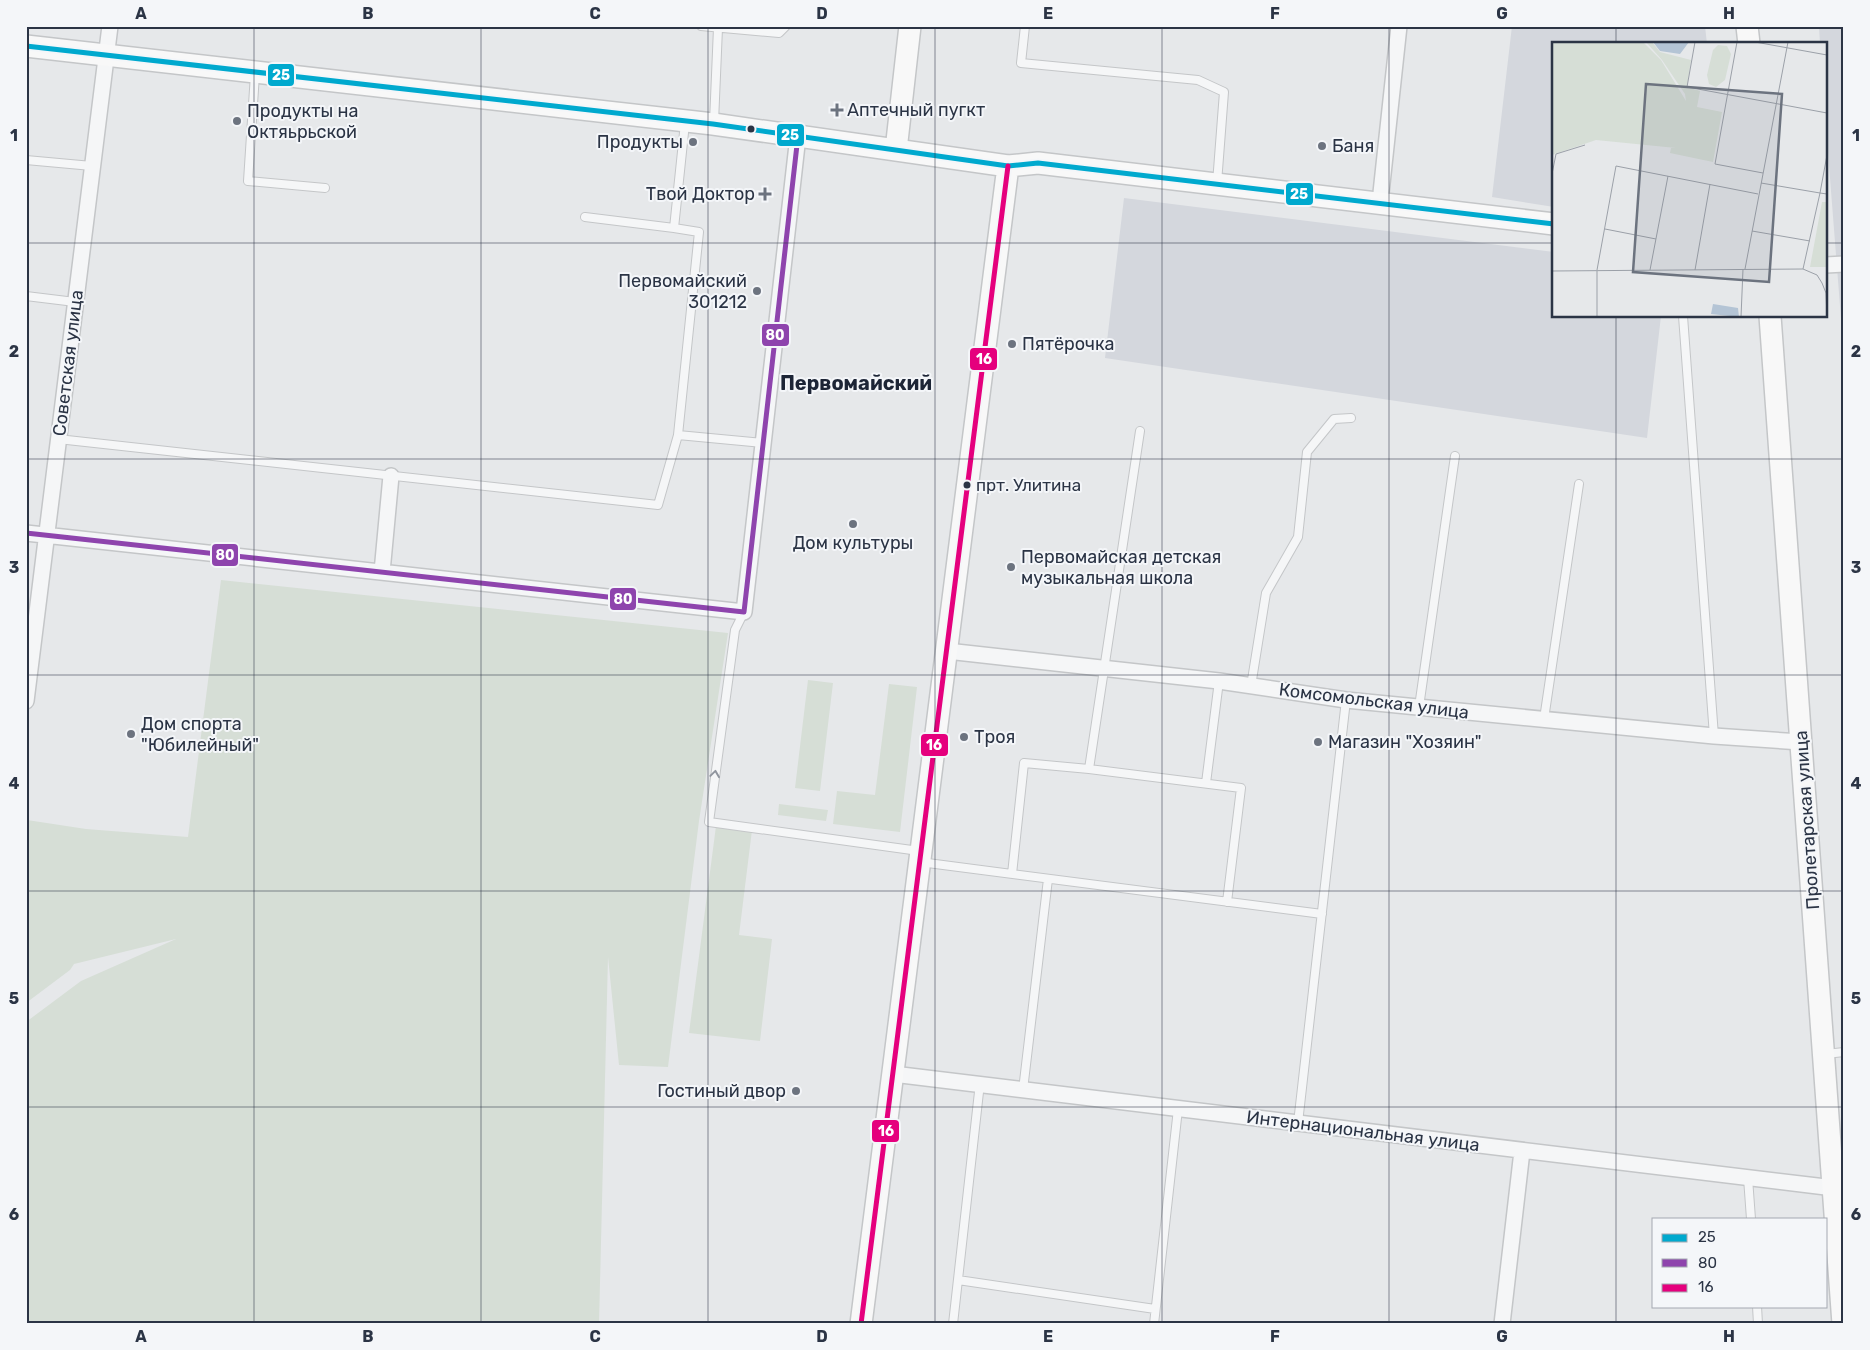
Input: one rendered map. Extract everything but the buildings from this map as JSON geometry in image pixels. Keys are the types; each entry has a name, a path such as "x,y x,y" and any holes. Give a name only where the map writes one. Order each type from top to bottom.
{"street":[{"name":"Советская улица","path":"26,701 110,26"},
{"path":"896,150 910,26"},
{"path":"1380,202 1399,26"},
{"path":"1747,26 1749,42"},
{"path":"26,46 713,124 1008,166 1038,163 1552,224"},
{"path":"26,533 744,612 798,136"},
{"path":"861,1324 1008,166"},
{"path":"1828,265 1844,264"},
{"name":"Пролетарская улица","path":"1770,318 1801,742 1834,1053 1834,1188 1843,1324"},
{"path":"382,572 391,476"},
{"name":"Комсомольская улица","path":"947,651 1219,681 1346,700 1714,736 1801,742"},
{"name":"Интернациональная улица","path":"893,1074 980,1083 1023,1090 1834,1188"},
{"path":"1502,1324 1522,1151"}],"lane":[{"path":"701,26 779,33 786,26"},
{"path":"1025,26 1021,63 1198,80 1224,92 1217,183"},
{"path":"713,124 718,28"},
{"path":"256,72 248,181 324,188"},
{"path":"674,228 685,122"},
{"path":"26,160 92,166"},
{"path":"58,439 658,505 678,436 699,232 585,218"},
{"path":"26,296 75,302"},
{"path":"1683,318 1714,736"},
{"path":"1251,686 1266,593 1298,537 1306,452 1334,419 1351,418"},
{"path":"1089,769 1140,431"},
{"path":"678,436 763,443"},
{"path":"1419,707 1455,456"},
{"path":"1544,719 1579,484"},
{"path":"744,612 735,630 709,822 1012,874 1322,914"},
{"path":"1206,784 1219,681"},
{"path":"1298,1123 1346,700"},
{"path":"1012,874 1024,763 1241,788 1228,902"},
{"path":"1023,1090 1048,879"},
{"path":"953,1324 980,1083"},
{"path":"1154,1324 1178,1109"},
{"path":"1748,1178 1751,1218"},
{"path":"958,1280 1156,1309"},
{"path":"1757,1308 1758,1324"}],"shaded area":[{"path":"1512,26 1705,26 1707,42 1552,42 1552,207 1492,197"},
{"path":"1819,26 1844,26 1844,357 1828,153 1828,42 1820,42"},
{"path":"1124,198 1552,252 1552,318 1661,318 1647,438 1105,358"},
{"path":"221,580 728,633 699,821 668,1067 619,1065 608,957 599,1324 26,1324 26,1022 81,981 176,939 74,964 70,970 26,1003 27,820 86,829 188,837"},
{"path":"808,680 833,683 820,791 795,788"},
{"path":"889,684 917,687 900,832 833,824 837,791 875,795"},
{"path":"779,804 828,810 826,821 778,815"},
{"path":"716,826 752,830 739,935 772,939 760,1041 689,1033"}],"transit line":[{"name":"25","path":"26,46 713,124 1008,166 1038,163 1552,224"},
{"name":"80","path":"26,533 744,612 798,136"},
{"name":"16","path":"861,1324 1008,166"}],"place":[{"name":"Аптечный пугкт","path":"837,110"},
{"name":"Продукты на Октяьрьской","path":"237,121"},
{"name":"Продукты","path":"693,142"},
{"name":"Баня","path":"1322,146"},
{"name":"Твой Доктор","path":"765,194"},
{"name":"Первомайский 301212","path":"757,291"},
{"name":"Пятёрочка","path":"1012,344"},
{"name":"прт. Улитина","path":"967,485"},
{"name":"Дом культуры","path":"853,524"},
{"name":"Первомайская детская музыкальная школа","path":"1011,567"},
{"name":"Дом спорта \"Юбилейный\"","path":"131,734"},
{"name":"Троя","path":"964,737"},
{"name":"Магазин \"Хозяин\"","path":"1318,742"},
{"name":"Гостиный двор","path":"796,1091"}],"district":[{"name":"Первомайский","path":"856,383"}]}
